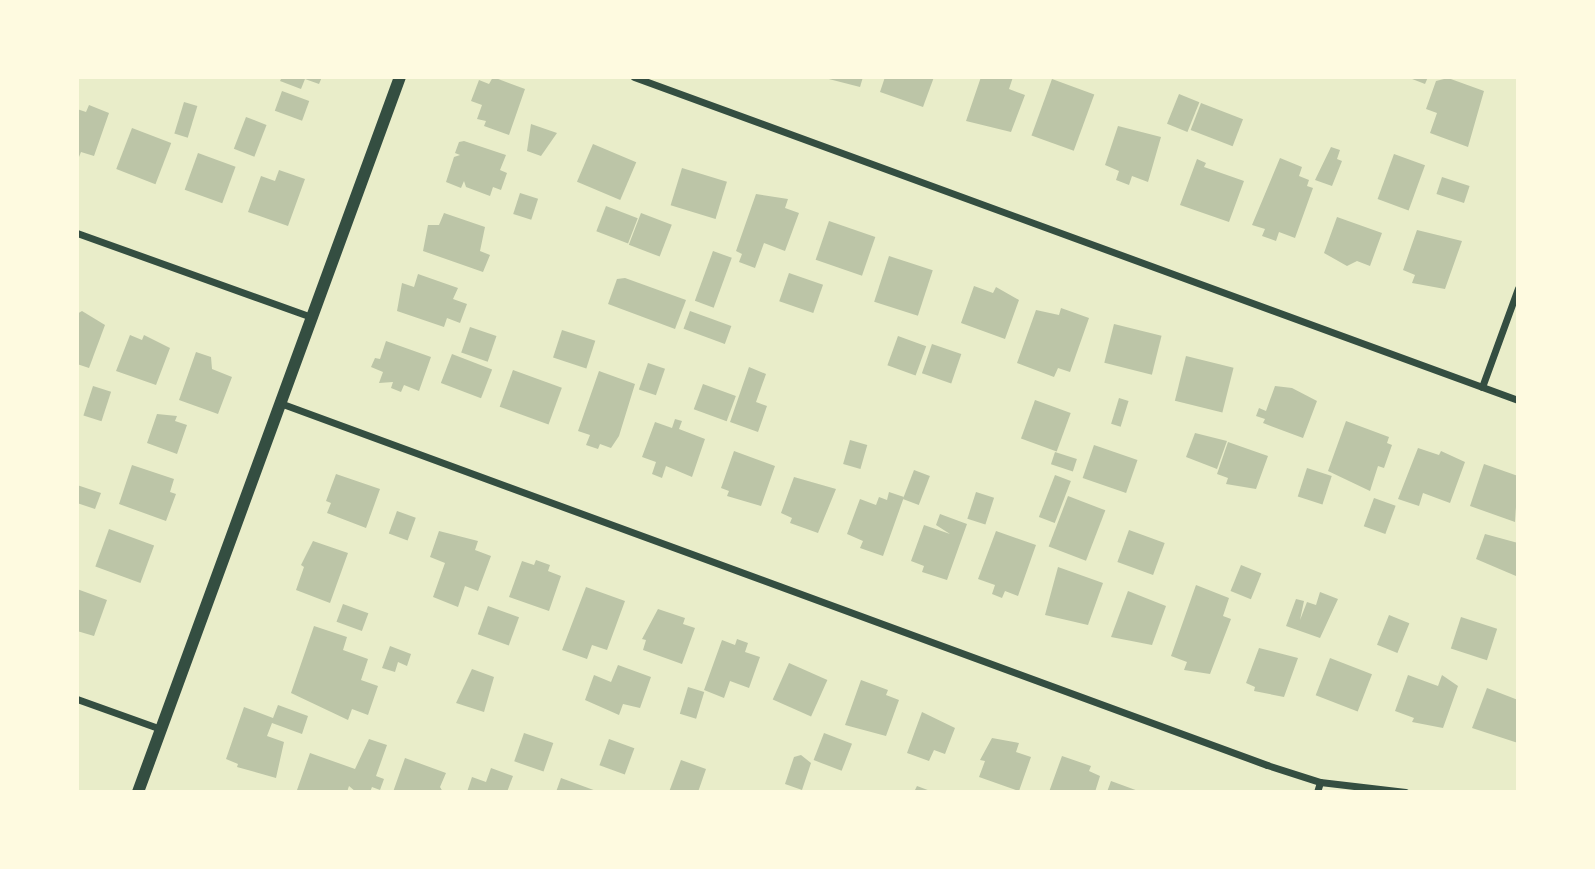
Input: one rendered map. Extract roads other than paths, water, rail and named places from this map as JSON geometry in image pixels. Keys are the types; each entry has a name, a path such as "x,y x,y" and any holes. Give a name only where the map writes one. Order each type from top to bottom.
{"street":[{"path":"138,792 400,77"},
{"path":"634,77 1518,400"},
{"path":"77,233 312,317"},
{"path":"1482,387 1518,288"},
{"path":"280,402 1320,782 1405,792"},
{"path":"77,699 161,729"},
{"path":"1317,792 1320,782"}]}
